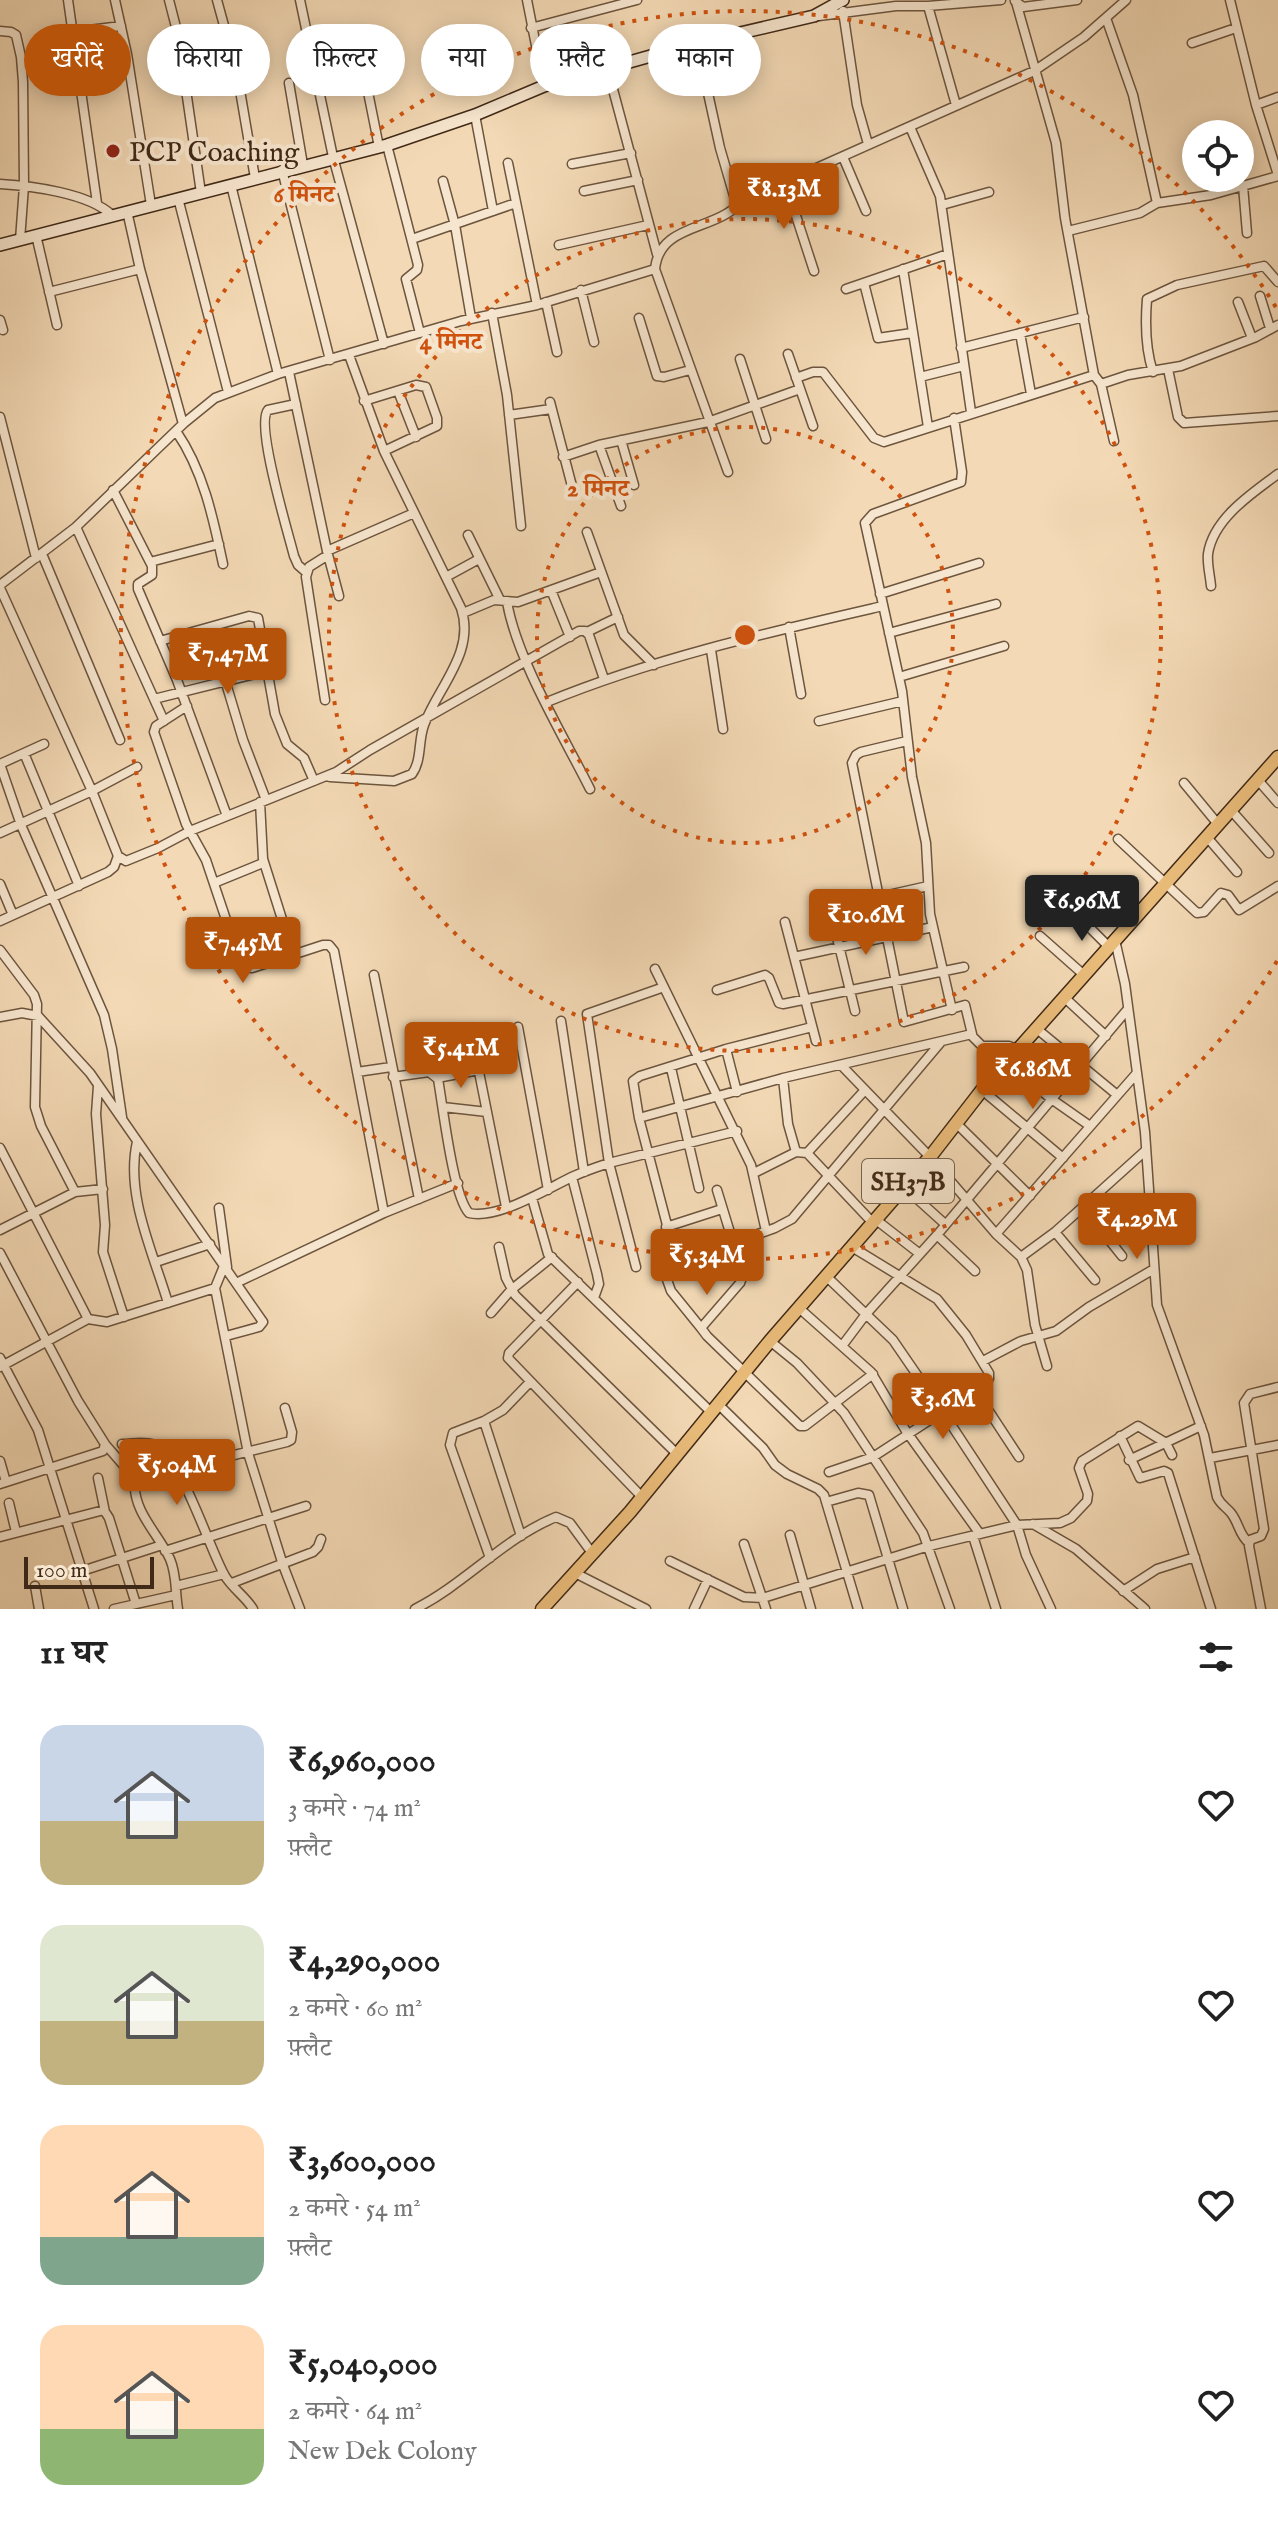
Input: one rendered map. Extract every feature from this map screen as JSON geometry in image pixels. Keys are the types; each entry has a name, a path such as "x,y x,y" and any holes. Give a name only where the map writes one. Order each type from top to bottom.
{"main road":[{"name":"SH37B","path":"542,1609 642,1497 770,1341 930,1157 982,1090 1278,757"}],"street":[{"path":"68,0 72,24"},
{"path":"115,0 121,24"},
{"path":"169,0 178,35 201,193"},
{"path":"217,0 237,73 255,178"},
{"path":"300,0 333,157 384,344"},
{"path":"527,0 530,24"},
{"path":"545,24 637,0"},
{"path":"761,28 814,16 839,4 928,6 1001,0"},
{"path":"1015,1 1023,7 1077,0"},
{"path":"657,254 675,235 727,214 785,182 1036,69 1084,37 1126,0"},
{"path":"1230,0 1256,105 1278,175 1254,183"},
{"path":"1015,1 1056,143 1094,375 1101,384 1114,441"},
{"path":"839,4 857,105 868,144"},
{"path":"928,6 956,105"},
{"path":"1106,18 1133,95 1157,203"},
{"path":"1192,43 1236,28"},
{"path":"0,31 16,35 21,57 24,186 20,240"},
{"path":"131,86 151,205"},
{"path":"0,245 383,146 475,115 530,92"},
{"path":"82,96 97,203"},
{"path":"291,96 303,165"},
{"path":"371,96 412,239 418,269 407,276 406,282 420,333"},
{"path":"615,96 657,254 655,269 728,472"},
{"path":"709,96 737,206"},
{"path":"1256,105 1278,97"},
{"path":"475,115 493,211"},
{"path":"910,127 942,205 971,412"},
{"path":"572,164 631,153"},
{"path":"843,157 866,211"},
{"path":"508,163 557,352"},
{"path":"282,170 330,360"},
{"path":"584,191 638,180"},
{"path":"443,181 455,225 471,318"},
{"path":"785,182 814,271"},
{"path":"0,184 24,186 97,203 112,215"},
{"path":"231,185 278,374"},
{"path":"942,205 989,192"},
{"path":"1068,231 1116,221 1157,203 1218,192"},
{"path":"1244,192 1247,233"},
{"path":"178,198 228,392"},
{"path":"412,239 516,203"},
{"path":"127,211 179,427 205,490 223,564"},
{"path":"559,245 648,225"},
{"path":"36,235 57,325"},
{"path":"846,289 948,254"},
{"path":"1153,372 1145,329 1147,299 1177,285 1264,266 1278,282"},
{"path":"49,292 140,269"},
{"path":"618,617 587,632 579,631 327,777 190,831 126,861 118,856 0,587 76,527 179,427 215,398 278,374 471,318 542,303 655,269"},
{"path":"903,269 928,427"},
{"path":"864,283 878,338 912,333"},
{"path":"581,290 594,342"},
{"path":"1101,384 1181,366 1274,327 1260,296"},
{"path":"1238,302 1252,338"},
{"path":"492,313 509,415 521,526"},
{"path":"961,348 1084,317"},
{"path":"639,318 657,376 661,378 690,370"},
{"path":"0,320 3,330"},
{"path":"1020,333 1031,394"},
{"path":"788,354 813,426"},
{"path":"327,777 394,781 408,777 418,763 420,738 426,718 458,658 463,634 463,613 384,451 349,355"},
{"path":"740,359 766,439"},
{"path":"920,377 964,366"},
{"path":"1168,369 1178,417 1184,423 1278,416"},
{"path":"796,378 817,371 826,375 877,441 884,442 1094,375"},
{"path":"289,372 339,596"},
{"path":"364,401 419,384 426,387 437,424 433,430 384,451"},
{"path":"563,457 599,445 708,422 800,389"},
{"path":"398,391 416,437"},
{"path":"296,404 268,410 263,418 294,556 306,572 325,700"},
{"path":"509,415 550,405 573,490"},
{"path":"0,417 39,556 120,740"},
{"path":"952,1010 933,927 926,843 899,677 865,523 873,514 961,482 963,475 954,418"},
{"path":"621,440 634,485"},
{"path":"599,445 621,506"},
{"path":"1211,586 1208,552 1212,542 1234,510 1278,474"},
{"path":"113,490 150,562 152,575 137,587 187,706 227,816"},
{"path":"306,572 327,553 414,513"},
{"path":"76,527 164,721"},
{"path":"587,532 627,640 654,665"},
{"path":"468,535 503,601 527,661 590,789"},
{"path":"150,562 219,544"},
{"path":"446,577 479,559"},
{"path":"880,594 979,563"},
{"path":"463,613 503,601 518,602 601,572"},
{"path":"551,590 570,637"},
{"path":"889,633 996,604"},
{"path":"547,702 604,679 789,627 883,606"},
{"path":"160,641 249,616 256,617 275,714 285,739 304,758 314,781"},
{"path":"789,627 801,694"},
{"path":"587,632 604,679"},
{"path":"899,677 1004,646"},
{"path":"711,650 723,729"},
{"path":"154,699 267,671"},
{"path":"225,680 263,801 263,863 293,954"},
{"path":"819,721 903,701"},
{"path":"187,706 156,726 154,732 190,831 206,860 244,969 323,945 332,947 384,1213"},
{"path":"907,741 861,752 852,763 904,1022 967,1006 971,1035 982,1046 1009,1046 1018,1050"},
{"path":"44,744 0,764 2,784 104,1015 122,1121"},
{"path":"24,753 79,886"},
{"path":"0,833 137,767"},
{"path":"1257,779 1278,803"},
{"path":"1184,783 1217,823"},
{"path":"1230,808 1269,853"},
{"path":"1206,836 1237,872"},
{"path":"1118,839 1200,914 1221,893 1228,895 1239,910 1278,886"},
{"path":"0,921 108,872 114,867 118,856"},
{"path":"214,883 263,863"},
{"path":"0,884 13,915"},
{"path":"879,897 928,886"},
{"path":"830,909 855,1011"},
{"path":"1078,916 1112,944 1125,984 1145,1132 1157,1305 1201,1426 1217,1497 1249,1543 1261,1609"},
{"path":"785,922 816,1041"},
{"path":"794,957 933,927"},
{"path":"1040,936 1084,975"},
{"path":"0,950 34,995 38,1016 35,1107 41,1126 75,1192"},
{"path":"717,990 765,975 780,1004 964,967"},
{"path":"655,969 737,1131 754,1173 766,1231"},
{"path":"374,975 419,1199"},
{"path":"636,1267 609,1163 587,1014 664,987"},
{"path":"1065,998 1106,1036"},
{"path":"842,1346 1127,1010"},
{"path":"0,1017 22,1013 38,1016 99,1085 263,1322 259,1327 226,1336"},
{"path":"561,1021 584,1172"},
{"path":"518,1027 548,1190"},
{"path":"812,1027 726,1049 634,1079 639,1118 678,1267 665,1272 671,1291 701,1328 800,1426 805,1426 873,1374"},
{"path":"1037,1029 1116,1094"},
{"path":"639,1118 783,1078 971,1035"},
{"path":"677,1263 792,1219 942,1041"},
{"path":"474,1047 506,1207"},
{"path":"726,1049 737,1092"},
{"path":"1007,1062 1090,1126"},
{"path":"841,1065 930,1157 996,1234 1021,1257 1027,1270 1038,1337 1047,1366"},
{"path":"671,1068 699,1188"},
{"path":"437,1078 479,1070"},
{"path":"357,1072 429,1072 437,1078 463,1205 469,1213 481,1214 532,1198 572,1177 609,1163 737,1131"},
{"path":"996,1234 1136,1074"},
{"path":"783,1078 788,1124 796,1152"},
{"path":"99,1085 96,1114 105,1225 103,1252 124,1317"},
{"path":"807,1153 865,1090"},
{"path":"982,1090 1063,1158"},
{"path":"443,1107 487,1112"},
{"path":"956,1123 1030,1196"},
{"path":"137,1142 134,1164 136,1194 168,1303"},
{"path":"0,1148 88,1319 101,1323 215,1288 226,1269 219,1208"},
{"path":"1021,1257 1055,1232 1145,1151"},
{"path":"754,1173 796,1152 807,1153 874,1220 920,1254"},
{"path":"572,1177 599,1284 594,1298"},
{"path":"236,1283 384,1213 458,1183"},
{"path":"904,1187 945,1224"},
{"path":"0,1230 75,1192 103,1189"},
{"path":"701,1328 742,1279 717,1190"},
{"path":"532,1198 545,1247 552,1257 714,1408 760,1444 775,1465 818,1489 826,1502 858,1609"},
{"path":"1083,1207 1122,1256"},
{"path":"666,1227 722,1209"},
{"path":"1055,1232 1095,1280"},
{"path":"937,1235 975,1271"},
{"path":"156,1262 210,1244"},
{"path":"499,1247 511,1290 677,1454"},
{"path":"829,1472 873,1457 976,1390 990,1376 983,1361 943,1305 852,1247"},
{"path":"0,1253 78,1401 105,1444 137,1481"},
{"path":"491,1313 511,1290 552,1257"},
{"path":"983,1361 1021,1341 1056,1331 1089,1307 1154,1269"},
{"path":"827,1277 893,1340 942,1411 1017,1525 1026,1555 1051,1609"},
{"path":"578,1282 508,1355 530,1382 642,1497"},
{"path":"215,1288 248,1453 282,1563 300,1609"},
{"path":"799,1308 873,1374 977,1535 996,1609"},
{"path":"88,1319 1,1363 28,1406 51,1468 94,1609"},
{"path":"770,1341 797,1363 835,1402 910,1511 929,1546 950,1609"},
{"path":"490,1558 450,1445 453,1433 503,1410 530,1382"},
{"path":"1249,1543 1261,1536 1264,1529 1249,1448 1244,1410 1246,1398 1278,1387"},
{"path":"976,1390 1019,1457"},
{"path":"137,1481 282,1445 291,1440 292,1432 285,1408"},
{"path":"484,1421 521,1536"},
{"path":"670,1561 744,1597 763,1598 929,1546 1017,1525 1060,1523 1083,1509 1088,1494 1080,1465 1120,1436 1141,1426 1166,1443 1172,1455"},
{"path":"1129,1460 1201,1426"},
{"path":"1120,1436 1140,1478 1164,1471 1168,1473 1211,1609"},
{"path":"0,1461 3,1483 103,1451 105,1444"},
{"path":"122,1444 152,1444 160,1448 176,1470 210,1536 224,1574 253,1609"},
{"path":"1210,1458 1249,1448 1278,1445"},
{"path":"98,1478 105,1512 136,1604"},
{"path":"137,1481 134,1488 141,1509 164,1548 178,1609"},
{"path":"826,1502 858,1493 869,1495 903,1609"},
{"path":"9,1503 16,1532"},
{"path":"82,1571 306,1506"},
{"path":"0,1537 66,1518 101,1510 105,1512"},
{"path":"415,1609 550,1519 561,1517 570,1523 592,1553"},
{"path":"1033,1523 1076,1549 1145,1609"},
{"path":"790,1535 811,1609"},
{"path":"232,1583 313,1552 321,1539"},
{"path":"744,1544 766,1609"},
{"path":"1123,1591 1157,1569 1195,1557"},
{"path":"575,1573 642,1608"},
{"path":"116,1609 224,1574"},
{"path":"694,1609 708,1579"},
{"path":"35,1586 39,1609"}],"place":[{"name":"PCP Coaching","path":"113,151"}]}
